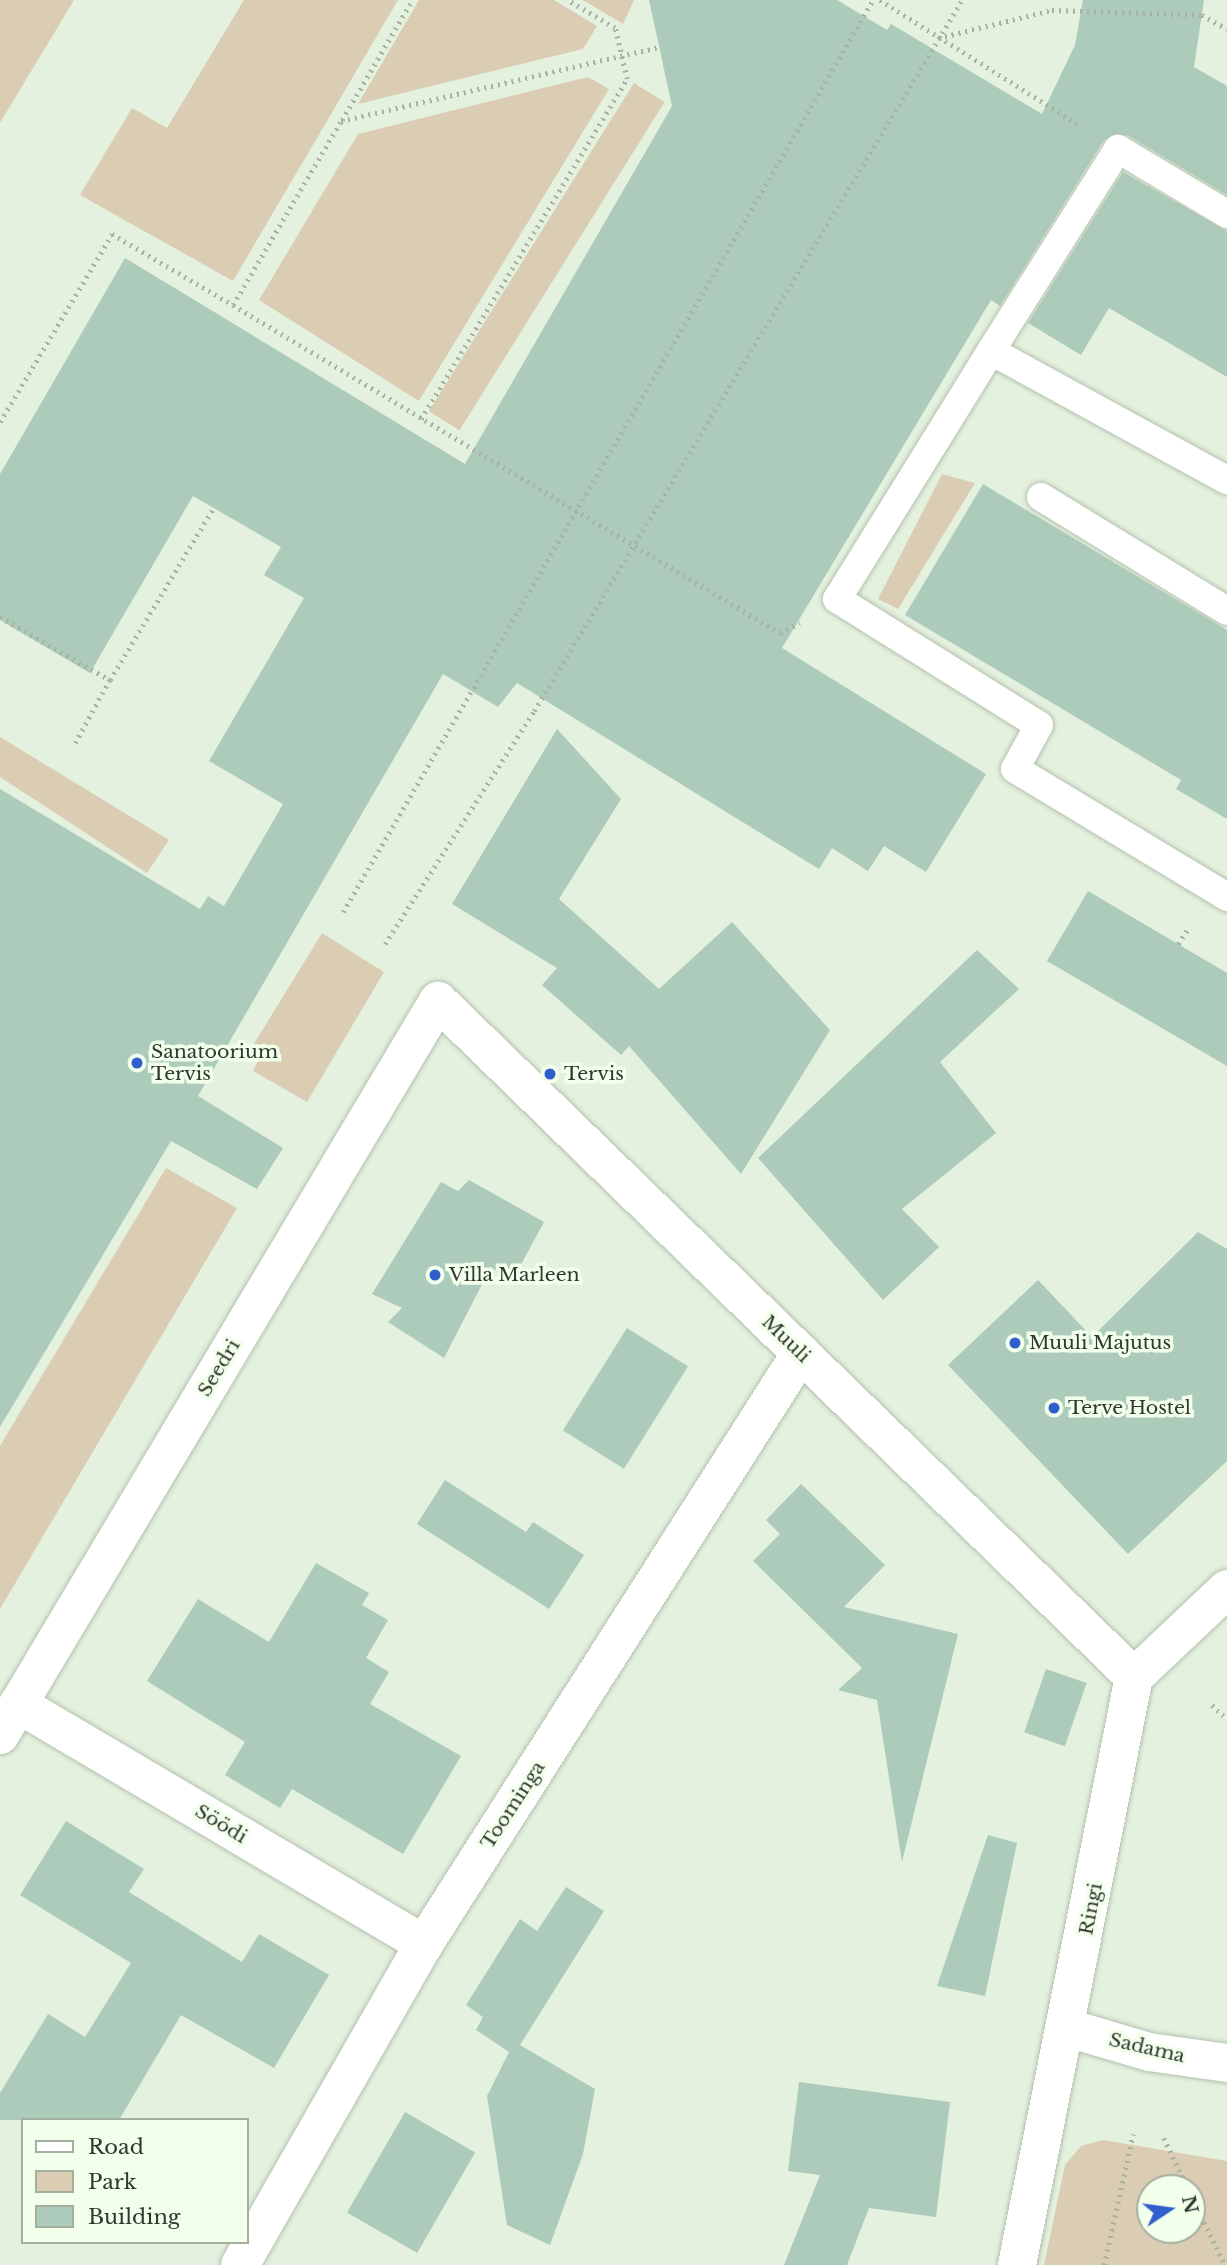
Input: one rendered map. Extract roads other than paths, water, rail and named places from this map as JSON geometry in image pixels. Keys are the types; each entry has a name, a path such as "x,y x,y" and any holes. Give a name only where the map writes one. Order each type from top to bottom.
{"street":[{"name":"Muuli","path":"438,1001 1134,1677"},
{"name":"Seedri","path":"9,1720 438,1001"},
{"name":"Toominga","path":"240,2265 424,1944 801,1353"},
{"path":"1134,1677 1227,1589"},
{"name":"Ringi","path":"1017,2265 1068,2028 1134,1677"},
{"name":"Söödi","path":"9,1720 424,1944"},
{"name":"Sadama","path":"1068,2028 1149,2052 1227,2063"}],"lane":[{"path":"1227,214 1118,149 837,599 1039,725 1015,769 1227,897"},
{"path":"991,351 1227,480"},
{"path":"1041,497 1227,611"}],"place":[{"name":"Sanatoorium Tervis","path":"137,1063"},
{"name":"Tervis","path":"550,1074"},
{"name":"Villa Marleen","path":"435,1275"},
{"name":"Muuli Majutus","path":"1015,1343"},
{"name":"Terve Hostel","path":"1054,1408"}]}
